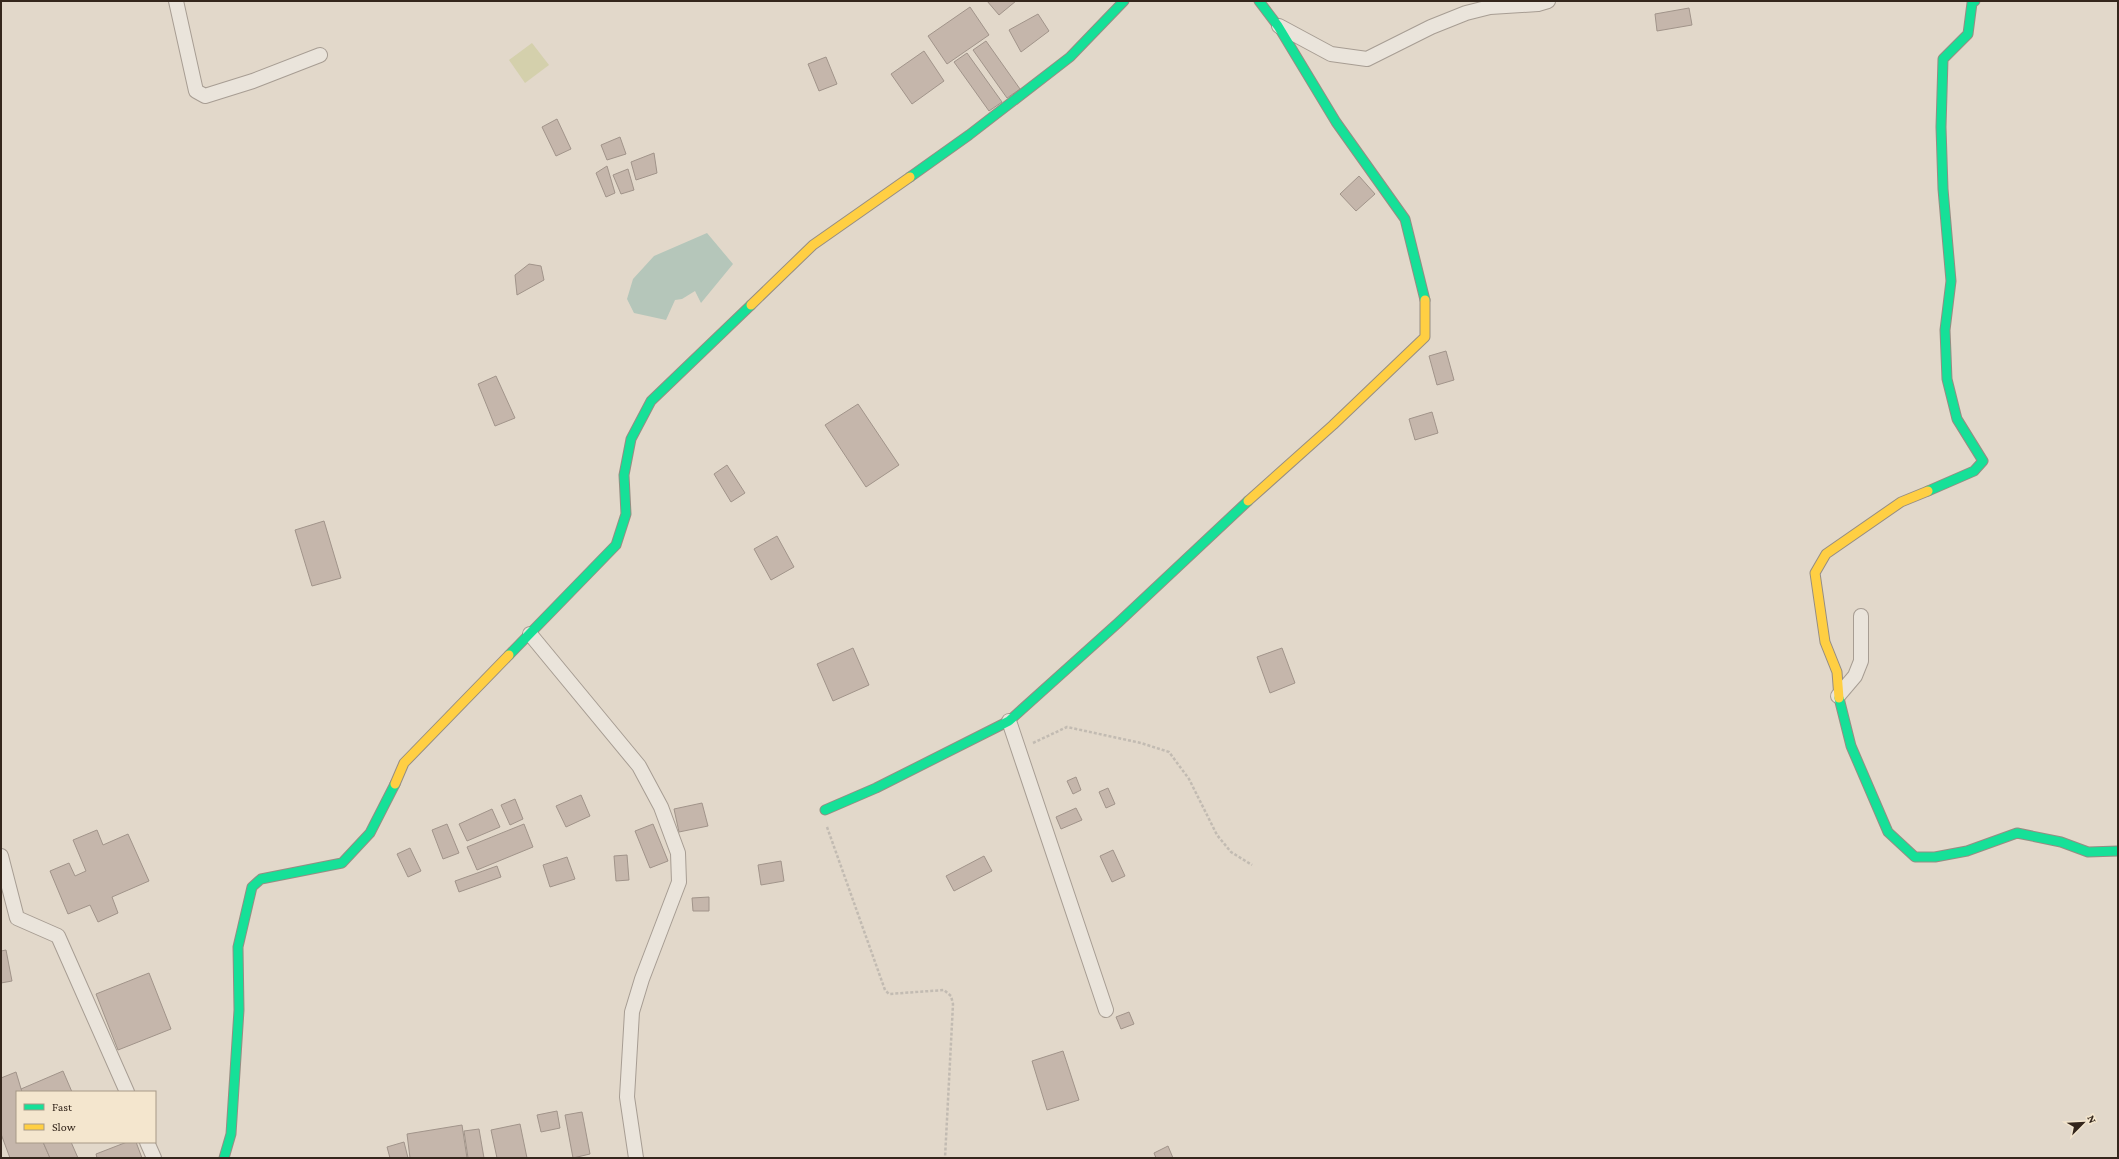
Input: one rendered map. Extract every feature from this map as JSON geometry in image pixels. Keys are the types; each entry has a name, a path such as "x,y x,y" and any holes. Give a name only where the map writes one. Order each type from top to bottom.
{"street":[{"path":"176,1 196,91 205,96 253,81 320,55"},
{"path":"224,1158 231,1134 239,1010 238,947 252,887 261,879 342,863 370,833 386,804 404,763 616,545 626,514 624,476 631,439 651,401 813,245 969,135 1070,57 1124,1"},
{"path":"825,810 876,788 1009,721 1237,511 1334,425 1425,337 1425,301 1405,219 1336,122 1278,26 1259,1"},
{"path":"1278,26 1332,54 1367,59 1430,27 1466,13 1490,7 1538,4 1548,1"},
{"path":"1975,1 1972,3 1968,34 1943,58 1941,127 1943,189 1951,281 1945,330 1947,379 1957,419 1983,461 1974,471 1900,502 1826,554 1815,573 1825,642 1837,672 1838,696 1851,746 1888,832 1915,857 1935,857 1967,851 2017,833 2061,842 2088,852 2118,851"},
{"path":"1838,696 1855,676 1861,661 1861,616"},
{"path":"530,634 639,766 661,807 678,853 679,882 642,979 632,1012 627,1096 636,1158"},
{"path":"1009,721 1106,1010"},
{"path":"1,856 17,918 58,936 127,1091"},
{"path":"147,1143 154,1158"}],"path":[{"path":"1018,749 1067,728 1141,743 1169,752 1189,779 1217,835 1230,852 1252,865"},
{"path":"825,810 822,815 885,990 890,994 944,990 951,996 953,1004 945,1158"}],"shaded area":[{"path":"532,43 549,65 525,83 509,60"},
{"path":"707,233 733,264 701,303 695,291 682,299 675,300 666,320 634,313 627,299 633,279 654,256"}],"building":[{"path":"987,1 1016,1 999,15"},
{"path":"970,7 989,35 947,64 928,36"},
{"path":"1689,8 1692,25 1657,31 1655,14"},
{"path":"1038,14 1049,31 1021,52 1009,30"},
{"path":"986,41 1020,89 1007,98 973,50"},
{"path":"924,51 944,81 912,104 891,74"},
{"path":"967,53 1002,102 989,111 954,62"},
{"path":"826,57 837,84 819,91 808,64"},
{"path":"557,119 571,149 556,156 542,127"},
{"path":"620,137 626,154 607,160 601,145"},
{"path":"654,153 657,173 636,180 631,162"},
{"path":"607,166 615,193 606,197 596,173"},
{"path":"628,169 634,190 621,194 613,175"},
{"path":"1359,176 1375,194 1356,211 1340,194"},
{"path":"529,264 541,266 544,280 517,295 515,275"},
{"path":"1446,351 1454,380 1437,385 1429,356"},
{"path":"496,376 515,418 495,426 478,384"},
{"path":"858,404 899,465 866,487 825,425"},
{"path":"1432,412 1438,433 1415,440 1409,419"},
{"path":"727,465 745,493 731,502 714,474"},
{"path":"324,521 341,578 312,586 295,530"},
{"path":"777,536 794,567 771,580 754,549"},
{"path":"853,648 869,685 833,701 817,664"},
{"path":"1282,648 1295,683 1270,693 1257,657"},
{"path":"1076,777 1081,790 1073,794 1067,781"},
{"path":"1108,788 1115,804 1106,808 1099,792"},
{"path":"581,795 590,816 566,827 556,806"},
{"path":"515,799 523,819 510,825 501,805"},
{"path":"702,803 708,826 679,832 674,809"},
{"path":"1076,808 1082,820 1061,829 1056,817"},
{"path":"492,809 500,827 467,841 459,824"},
{"path":"447,824 459,853 443,859 432,830"},
{"path":"524,824 533,847 477,870 467,847"},
{"path":"653,824 668,861 650,868 635,831"},
{"path":"97,830 103,845 128,834 149,881 112,897 118,913 98,922 90,905 68,914 50,871 69,863 75,876 86,871 73,840"},
{"path":"410,848 421,871 408,877 397,854"},
{"path":"1113,850 1125,876 1112,882 1100,856"},
{"path":"627,855 629,880 616,881 614,856"},
{"path":"984,856 992,871 954,891 946,876"},
{"path":"567,857 575,879 550,887 543,865"},
{"path":"781,861 784,881 761,885 758,865"},
{"path":"497,866 501,877 459,892 455,881"},
{"path":"709,897 709,911 693,911 692,898"},
{"path":"6,950 12,981 1,983 1,951"},
{"path":"149,973 171,1029 118,1050 96,994"},
{"path":"1129,1012 1134,1024 1121,1029 1116,1017"},
{"path":"1063,1051 1079,1100 1047,1110 1032,1061"},
{"path":"63,1071 72,1091 22,1091 21,1089"},
{"path":"16,1072 22,1091 16,1091 16,1143 43,1143 50,1158 10,1158 1,1134 1,1078"},
{"path":"557,1111 560,1128 541,1132 537,1115"},
{"path":"582,1112 590,1154 573,1158 565,1115"},
{"path":"520,1124 527,1158 497,1158 491,1130"},
{"path":"462,1125 467,1158 410,1158 407,1134"},
{"path":"479,1129 484,1158 468,1158 464,1131"},
{"path":"404,1142 408,1158 390,1158 387,1147"},
{"path":"43,1143 71,1143 78,1158 50,1158"},
{"path":"124,1143 136,1143 142,1158 97,1158 96,1154"},
{"path":"1168,1146 1173,1158 1156,1158 1154,1153"}],"traffic: fast":[{"path":"910,177 969,135 1070,57 1124,1"},
{"path":"1259,1 1278,26 1336,122 1405,219 1425,300"},
{"path":"1928,491 1974,471 1983,461 1957,419 1947,379 1945,330 1951,281 1943,189 1941,127 1943,59 1968,34 1972,3 1975,1"},
{"path":"509,655 616,545 626,514 624,475 631,439 651,401 751,305"},
{"path":"825,810 876,788 1009,721 1119,622 1248,501"},
{"path":"1839,698 1851,746 1888,832 1915,857 1935,857 1967,851 2017,833 2061,842 2088,852 2118,851"},
{"path":"224,1158 231,1134 239,1010 238,947 252,887 261,879 342,863 370,833 395,784"}],"traffic: slow":[{"path":"751,305 813,245 910,177"},
{"path":"1248,501 1333,425 1425,337 1425,300"},
{"path":"1839,698 1837,672 1825,642 1815,573 1826,554 1901,502 1928,491"},
{"path":"395,784 404,763 509,655"}]}
